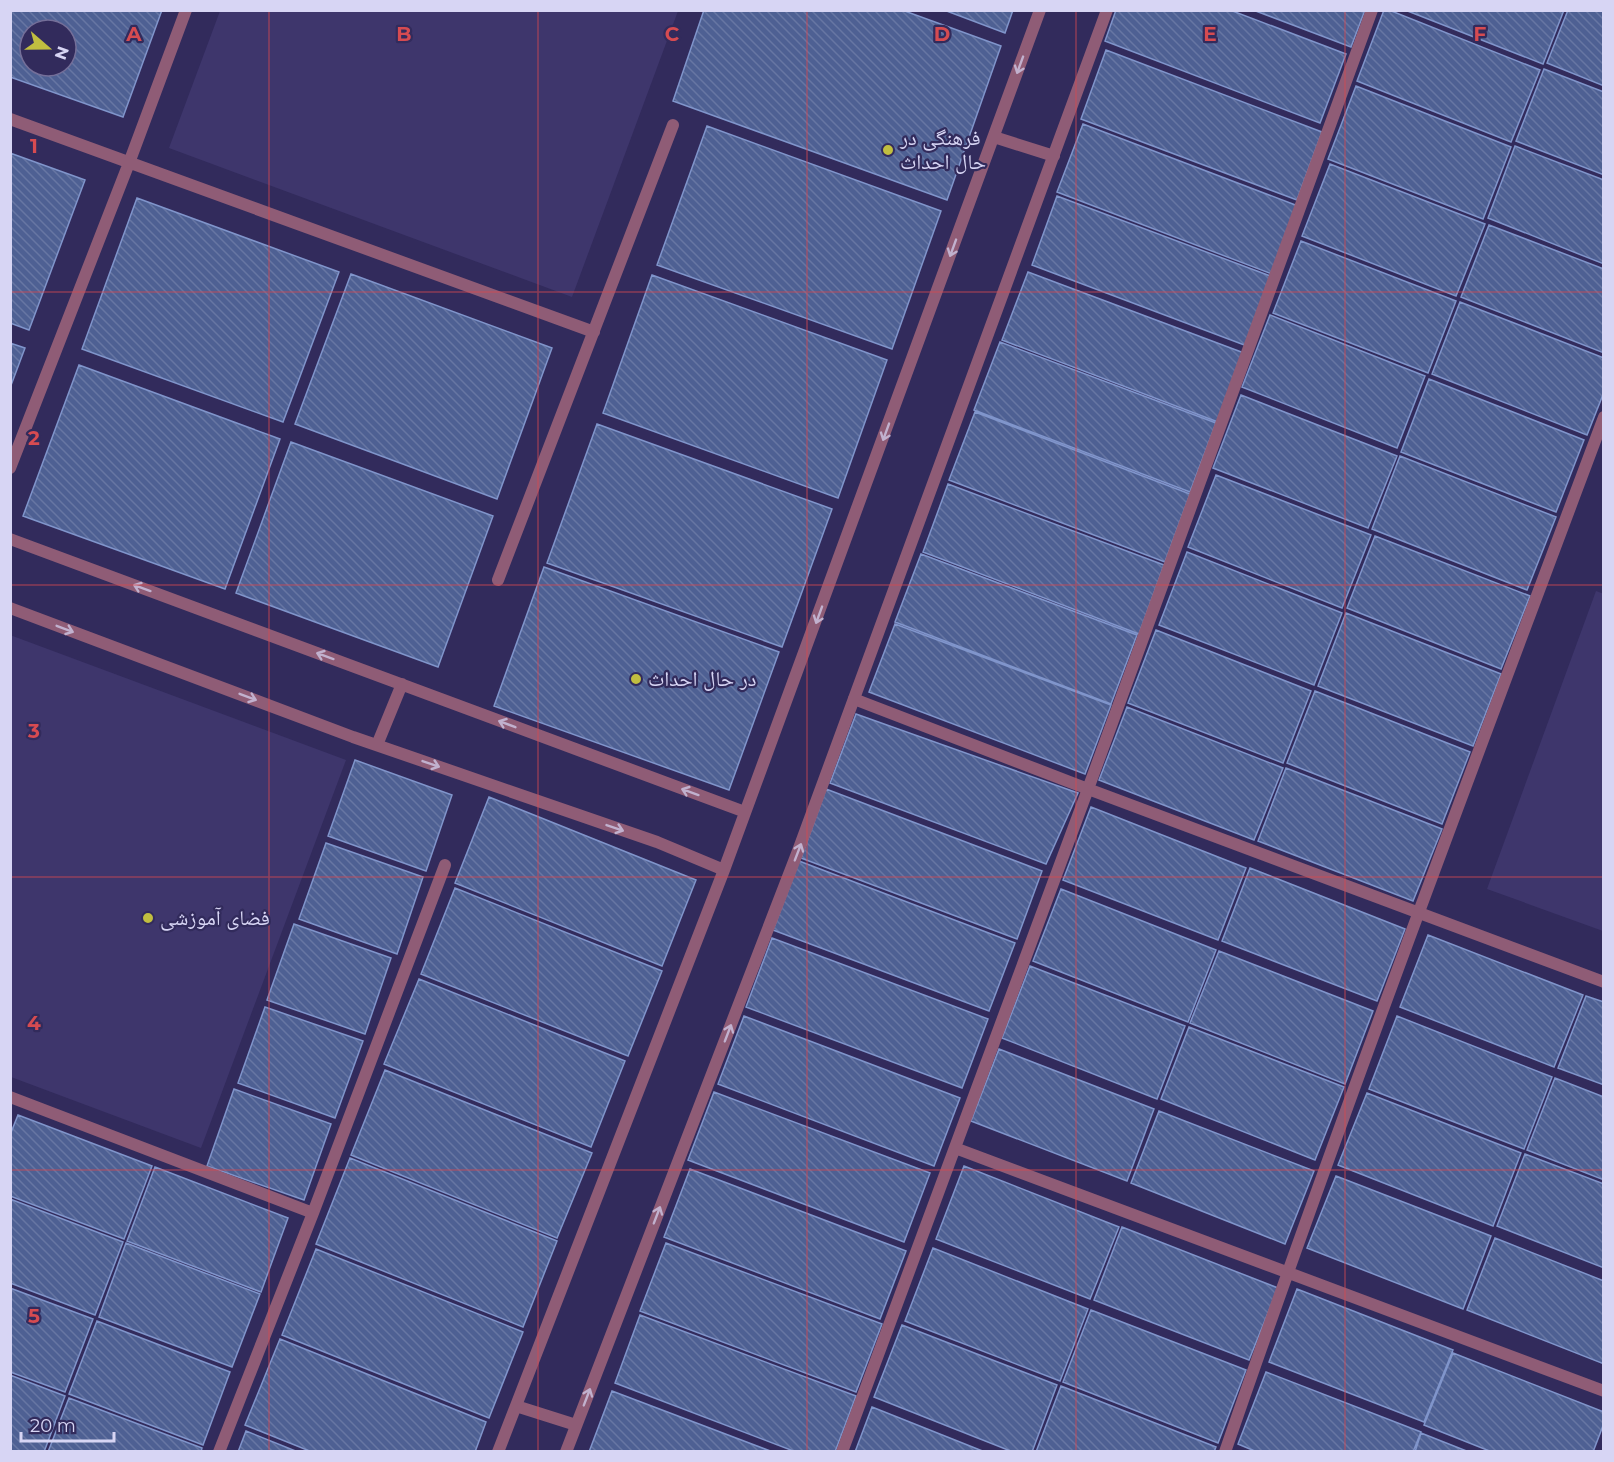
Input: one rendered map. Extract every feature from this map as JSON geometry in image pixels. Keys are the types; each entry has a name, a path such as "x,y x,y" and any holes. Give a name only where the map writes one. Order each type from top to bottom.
{"street":[{"path":"10,468 186,10"},
{"path":"498,1452 724,870 1040,10"},
{"path":"566,1452 798,852 1107,10"},
{"path":"842,1452 1088,789 1372,10"},
{"path":"10,119 594,332"},
{"path":"498,580 673,125"},
{"path":"994,137 1054,156"},
{"path":"1225,1452 1287,1273 1418,913 1604,417"},
{"path":"10,539 745,812"},
{"path":"10,608 377,745 657,842 724,870"},
{"path":"377,745 402,684"},
{"path":"854,699 1604,982"},
{"path":"219,1452 313,1213 445,865"},
{"path":"10,1097 313,1213"},
{"path":"955,1148 1604,1391"},
{"path":"516,1406 576,1425"}],"shaded area":[{"path":"220,10 678,11 572,297 169,148"},
{"path":"1596,591 1604,594 1603,931 1487,889"},
{"name":"فضای آموزشی","path":"10,635 346,760 201,1148 11,1077"}],"building":[{"path":"10,10 162,10 123,117 10,77"},
{"name":"فرهنگی در حال احداث","path":"704,10 902,10 1001,46 947,200 673,101"},
{"path":"944,10 1013,10 1005,33"},
{"path":"1116,10 1230,10 1346,54 1320,123 1105,41"},
{"path":"1253,10 1365,10 1351,47"},
{"path":"1384,10 1540,70 1511,142 1357,81"},
{"path":"1405,10 1564,10 1543,64"},
{"path":"1568,10 1604,10 1604,86 1547,63"},
{"path":"1106,50 1322,132 1297,200 1081,119"},
{"path":"1544,69 1604,92 1604,175 1516,141"},
{"path":"1356,86 1511,147 1483,219 1328,159"},
{"path":"1083,124 1298,206 1272,274 1057,192"},
{"path":"707,126 941,211 892,349 657,265"},
{"path":"1515,146 1604,180 1604,264 1488,218"},
{"path":"10,153 85,180 29,330 10,323"},
{"path":"1330,164 1485,224 1456,296 1302,236"},
{"path":"1057,196 1273,277 1247,346 1032,265"},
{"path":"137,198 339,272 283,422 82,349"},
{"path":"1489,225 1604,269 1604,353 1461,297"},
{"path":"1301,241 1456,301 1428,373 1273,313"},
{"path":"1028,272 1244,353 1218,422 1002,340"},
{"path":"351,274 552,348 497,499 295,424"},
{"path":"652,275 887,360 838,498 603,413"},
{"path":"1460,302 1604,358 1604,392 1587,435 1432,374"},
{"path":"1270,315 1425,376 1397,448 1242,387"},
{"path":"1000,342 1216,423 1190,492 974,410"},
{"path":"10,343 25,348 10,388"},
{"path":"79,365 280,439 225,589 23,516"},
{"path":"1429,379 1584,440 1556,512 1401,452"},
{"path":"1241,395 1397,456 1368,528 1213,468"},
{"path":"975,412 1190,494 1165,562 949,480"},
{"name":"در حال احداث","path":"597,424 832,509 782,647 547,563"},
{"path":"291,442 493,516 438,667 236,593"},
{"path":"1400,456 1556,517 1527,590 1372,529"},
{"path":"1216,475 1371,535 1342,608 1188,547"},
{"path":"948,484 1164,565 1139,634 923,552"},
{"path":"1375,536 1530,596 1501,669 1347,608"},
{"path":"1187,552 1342,613 1314,685 1159,625"},
{"path":"921,554 1137,635 1111,704 895,622"},
{"name":"در حال احداث","path":"544,567 779,652 729,790 494,706"},
{"path":"1346,613 1501,674 1473,746 1318,686"},
{"path":"895,624 1111,705 1085,774 869,692"},
{"path":"1156,630 1311,691 1283,763 1128,703"},
{"path":"1315,691 1470,752 1442,824 1287,763"},
{"path":"1127,707 1283,768 1254,840 1099,780"},
{"path":"856,714 1078,793 1046,864 830,783"},
{"path":"355,760 452,795 426,871 328,836"},
{"path":"1286,768 1442,829 1413,901 1258,841"},
{"path":"826,789 1042,871 1017,939 801,858"},
{"path":"489,797 696,880 662,966 455,883"},
{"path":"1091,807 1246,868 1218,940 1063,880"},
{"path":"326,843 423,877 397,954 299,919"},
{"path":"799,861 1015,943 989,1011 773,930"},
{"path":"1250,868 1405,929 1377,1001 1222,941"},
{"path":"455,888 662,971 628,1056 421,974"},
{"path":"1061,889 1216,950 1188,1022 1033,961"},
{"path":"294,924 391,958 365,1034 267,1000"},
{"path":"1428,935 1583,995 1554,1067 1400,1007"},
{"path":"772,938 988,1019 962,1088 746,1007"},
{"path":"1219,951 1373,1011 1345,1084 1190,1023"},
{"path":"1030,966 1185,1026 1157,1099 1002,1038"},
{"path":"419,979 625,1061 591,1147 384,1064"},
{"path":"1586,996 1604,1002 1604,1085 1558,1068"},
{"path":"265,1007 363,1041 335,1118 238,1083"},
{"path":"744,1016 960,1098 934,1166 718,1084"},
{"path":"1397,1016 1552,1077 1524,1149 1369,1089"},
{"path":"1189,1027 1344,1087 1315,1160 1161,1099"},
{"path":"999,1049 1154,1109 1127,1181 971,1121"},
{"path":"385,1070 592,1153 557,1238 351,1155"},
{"path":"1555,1078 1604,1097 1604,1180 1527,1150"},
{"path":"234,1089 331,1124 304,1200 207,1166"},
{"path":"714,1092 930,1173 904,1242 688,1160"},
{"path":"1367,1093 1521,1153 1493,1226 1338,1165"},
{"path":"1159,1111 1314,1171 1285,1244 1131,1183"},
{"path":"18,1115 152,1166 124,1239 10,1196 10,1135"},
{"path":"1525,1154 1604,1184 1604,1268 1497,1226"},
{"path":"350,1158 557,1241 523,1327 316,1244"},
{"path":"964,1166 1119,1227 1090,1299 936,1239"},
{"path":"155,1167 288,1218 261,1292 127,1241"},
{"path":"690,1169 906,1251 880,1319 664,1237"},
{"path":"1336,1176 1491,1236 1463,1309 1307,1248"},
{"path":"10,1199 123,1242 95,1315 10,1283"},
{"path":"1122,1227 1278,1288 1249,1360 1094,1300"},
{"path":"1495,1238 1604,1281 1604,1364 1467,1310"},
{"path":"126,1243 260,1294 232,1367 99,1317"},
{"path":"666,1243 882,1324 856,1392 640,1311"},
{"path":"933,1248 1088,1309 1060,1381 905,1321"},
{"path":"316,1249 523,1332 489,1418 282,1335"},
{"path":"10,1288 93,1319 65,1392 10,1372"},
{"path":"1297,1289 1453,1350 1424,1422 1269,1362"},
{"path":"1091,1310 1246,1370 1218,1443 1063,1382"},
{"path":"640,1315 856,1396 835,1452 796,1452 615,1383"},
{"path":"97,1321 230,1372 203,1445 69,1394"},
{"path":"902,1325 1057,1385 1032,1452 1013,1452 874,1397"},
{"path":"280,1339 486,1422 475,1452 312,1452 245,1425"},
{"path":"1453,1353 1604,1412 1604,1423 1593,1452 1492,1452 1424,1425"},
{"path":"1266,1372 1421,1432 1413,1452 1257,1452 1238,1444"},
{"path":"10,1375 65,1396 44,1452 10,1452"},
{"path":"1061,1386 1216,1447 1214,1452 1036,1452"},
{"path":"612,1391 773,1452 589,1452"},
{"path":"69,1398 202,1448 201,1452 48,1452"},
{"path":"872,1407 985,1452 855,1452"},
{"path":"246,1431 298,1452 238,1452"},
{"path":"1421,1433 1469,1452 1415,1452"}],"place":[{"name":"فرهنگی در حال احداث","path":"888,150"},
{"name":"در حال احداث","path":"636,679"},
{"name":"فضای آموزشی","path":"148,918"}]}
